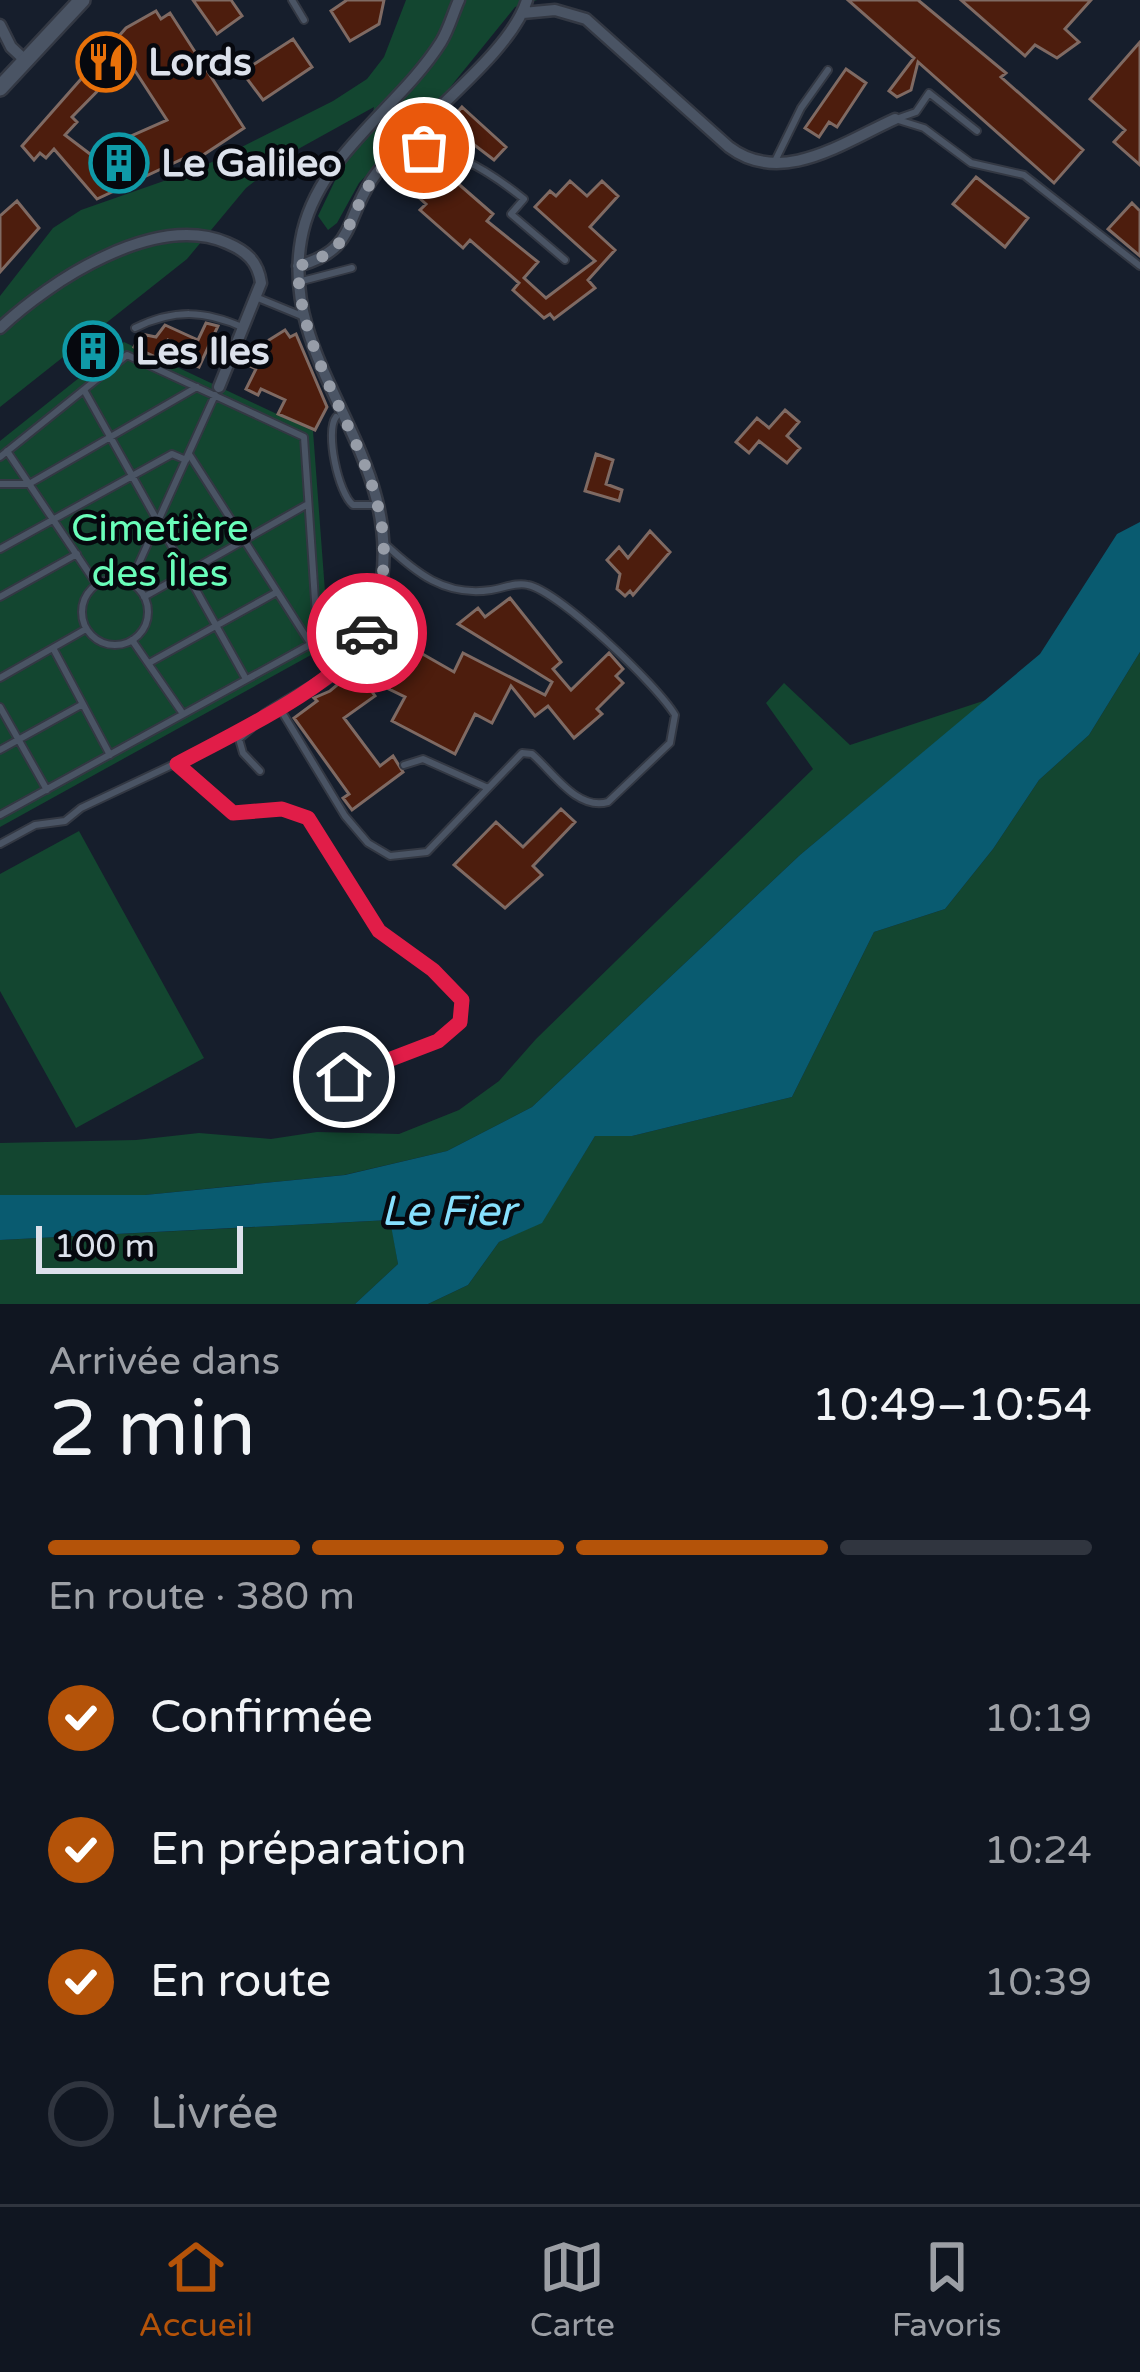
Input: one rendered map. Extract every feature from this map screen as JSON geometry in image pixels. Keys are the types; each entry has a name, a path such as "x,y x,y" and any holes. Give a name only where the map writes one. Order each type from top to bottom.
{"main road":[{"path":"0,88 82,0"}],"street":[{"path":"266,716 354,656 374,617 385,543 381,505 302,316 298,266 303,226 317,194 441,42 459,0"},
{"path":"298,266 324,259 338,248 370,183 525,6 586,19 737,153 775,165 797,162 896,119"},
{"path":"0,25 11,47 26,61"},
{"path":"0,328 64,278 134,246 177,235 218,239 249,256 261,275 258,298 217,391"}],"lane":[{"path":"292,0 304,20"},
{"path":"775,165 778,149 828,70"},
{"path":"896,119 916,112 929,93 977,131"},
{"path":"896,119 924,128 971,163 1024,175 1140,266"},
{"path":"398,151 424,148 480,165 524,199 511,214 565,260"},
{"path":"298,282 352,268"},
{"path":"258,298 302,316"},
{"path":"135,328 162,315 208,313 244,328"},
{"path":"0,815 311,644 316,630 304,437 217,391 197,387 127,355 3,454 29,484 97,585"},
{"path":"0,484 29,484 197,387"},
{"path":"85,390 246,679"},
{"path":"130,583 217,391"},
{"path":"335,417 328,437 343,496 353,505 381,505"},
{"path":"0,549 172,454 188,457 311,644"},
{"path":"143,597 308,504"},
{"path":"279,707 345,816 382,853 408,857 427,852 520,755 529,752 592,805 608,802 670,743 675,715 614,648 538,589 523,584 476,592 450,588 415,572 385,543"},
{"path":"0,597 77,554"},
{"path":"111,580 130,583 143,597 145,625 132,640 104,643 87,629 83,604 97,585 111,580"},
{"path":"382,581 403,603 407,626"},
{"path":"149,663 277,592"},
{"path":"0,678 87,629"},
{"path":"132,640 182,712"},
{"path":"53,647 110,755"},
{"path":"0,750 83,704"},
{"path":"0,707 46,790"},
{"path":"0,844 35,826 65,821 81,808 242,732 266,716"},
{"path":"242,732 240,746 260,771"},
{"path":"404,765 423,759 488,788"},
{"path":"177,764 233,813 282,809 308,818 379,931 433,970 462,1000 460,1022 438,1041 344,1077"}],"green space":[{"path":"406,0 537,0 515,7 439,101 359,183 337,223 328,230 318,216 342,166 368,136 374,107 291,153 246,188 187,259 0,407 0,296 53,228 81,210 198,169 333,101 367,79 384,57"},
{"name":"Cimetière des Îles","path":"124,342 313,431 329,645 0,827 0,441"},
{"path":"1140,652 1140,1304 428,1304 468,1285 499,1242 542,1222 595,1136 632,1136 792,1097 874,932 945,909 1039,780 1089,735"},
{"path":"784,683 850,745 986,700 800,855 532,1107 447,1151 344,1175 145,1195 0,1195 0,1143 136,1140 199,1133 271,1139 317,1132 399,1134 459,1110 499,1081 536,1039 813,769 766,703"},
{"path":"79,831 204,1058 76,1128 0,991 0,874"},
{"path":"391,1220 398,1264 355,1304 0,1304 0,1240"}],"water":[{"name":"Le Fier","path":"1140,522 1140,652 1089,735 1039,780 945,909 874,932 792,1097 632,1136 595,1136 542,1223 499,1242 468,1285 428,1304 355,1304 398,1264 390,1220 0,1240 0,1195 145,1195 345,1175 447,1151 532,1107 800,855 1040,654 1117,534"}],"building":[{"path":"193,0 231,0 242,16 217,34"},
{"path":"347,0 384,0 379,24 350,41 331,11"},
{"path":"848,0 918,0 1006,73 1001,77 1083,150 1054,183 918,62 911,90 897,97 889,91 914,58"},
{"path":"961,0 1091,0 1065,29 1079,42 1057,58 1035,45 1025,56"},
{"path":"156,11 161,19 170,13 244,128 194,161 191,155 97,199 54,149 46,158 40,153 34,160 22,146 126,28","holes":["128,60 167,120 90,154 65,135 77,122 72,117"]},
{"path":"293,39 312,67 263,100 242,72"},
{"path":"1140,42 1140,165 1114,142 1125,130 1090,99"},
{"path":"846,69 866,83 837,127 829,122 819,137 805,128"},
{"path":"462,107 506,147 494,160 447,124"},
{"path":"431,160 493,214 487,221 538,262 524,278 546,298 595,261 535,207 550,191 556,196 570,181 587,196 602,181 618,196 590,227 615,250 588,280 595,288 554,319 550,314 544,318 513,290 519,283 470,240 463,248 420,210 426,204 407,187"},
{"path":"976,177 1028,218 1005,247 953,204"},
{"path":"17,201 39,228 0,272 0,216"},
{"path":"1132,203 1140,211 1140,256 1108,229"},
{"path":"206,323 218,326 199,367 187,362 192,352 168,340 160,359 134,347 141,334 156,337 165,325 198,340"},
{"path":"285,330 290,337 296,334 327,407 315,430 278,414 285,400 261,389 258,395 246,389 256,369 246,364 251,354 261,358 269,340"},
{"path":"785,410 799,422 787,436 800,448 787,463 759,441 749,453 736,442 757,418 769,428"},
{"path":"596,454 613,460 606,484 622,490 619,501 585,491"},
{"path":"650,531 670,552 633,595 630,591 625,596 617,589 620,574 607,560 619,547 628,558"},
{"path":"510,598 561,662 553,669 571,690 609,653 623,669 616,676 623,683 597,709 602,714 574,738 548,706 535,716 511,686 492,723 475,714 455,754 392,721 405,697 389,689 412,648 454,672 463,653 545,695 552,682 458,624 478,608 485,617"},
{"path":"374,654 375,669 363,679 375,696 344,718 380,766 393,756 403,772 352,810 343,798 349,794 294,718"},
{"path":"561,809 575,822 533,866 542,875 505,908 454,865 496,822 523,847"}],"way so far":[{"path":"367,633 383,574 380,501 302,316 298,266 324,259 338,248 370,183 398,151 424,148"}],"place":[{"name":"Lords","path":"106,62"},
{"name":"Le Galileo","path":"119,163"},
{"name":"Les Iles","path":"93,351"}],"route":[{"path":"344,1077 438,1041 460,1022 462,1000 433,970 379,931 308,818 282,809 233,813 177,764 242,732 354,656 367,633"}]}
